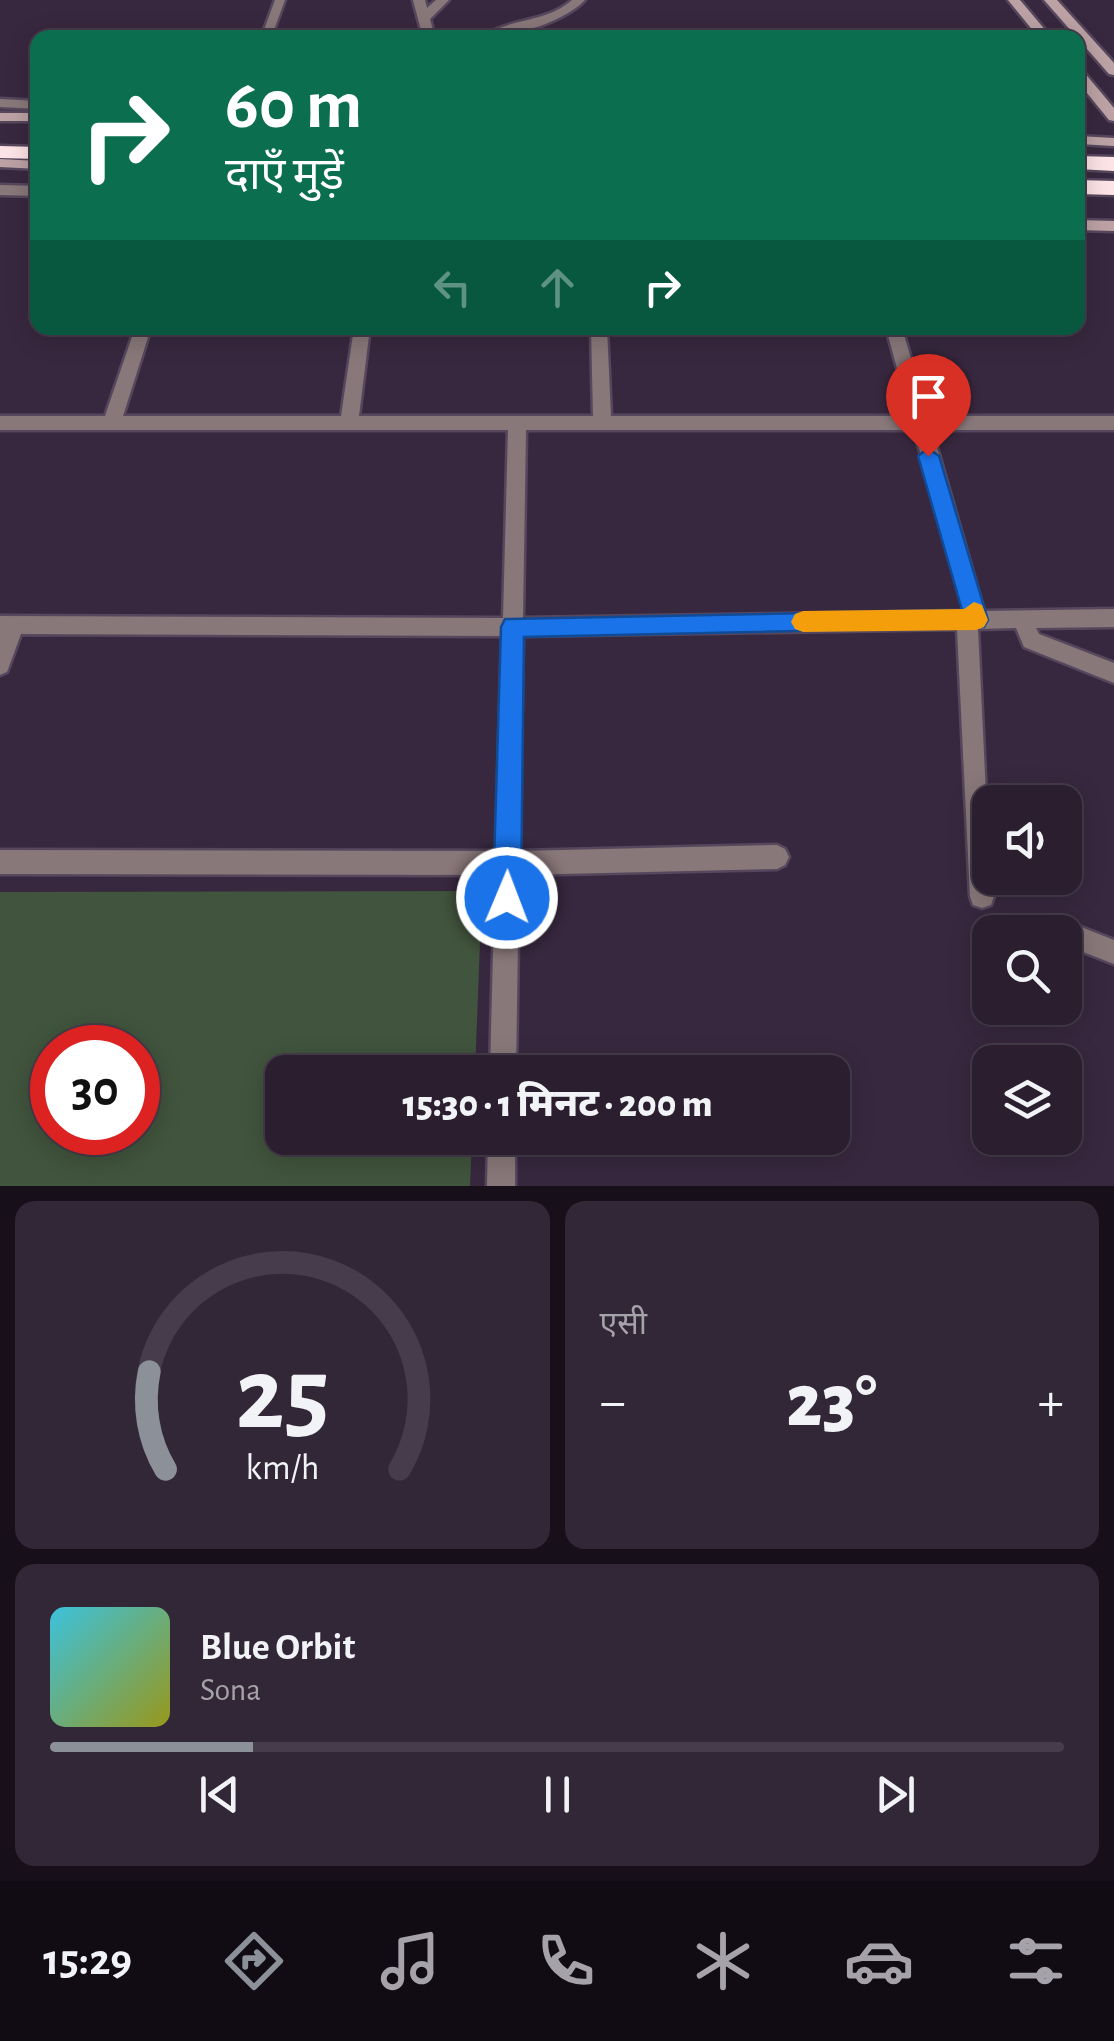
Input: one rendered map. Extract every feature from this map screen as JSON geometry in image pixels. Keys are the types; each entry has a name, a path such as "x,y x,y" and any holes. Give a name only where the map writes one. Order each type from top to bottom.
{"highway":[{"path":"0,133 30,134"},
{"path":"0,152 30,153"},
{"path":"1085,187 1110,188"}],"street":[{"path":"419,0 426,30"},
{"path":"422,20 443,0"},
{"path":"498,30 560,18 578,0"},
{"path":"1014,0 1039,30"},
{"path":"1050,0 1077,30"},
{"path":"1085,39 1114,72"},
{"path":"1085,82 1114,117"},
{"path":"0,104 30,105"},
{"path":"0,117 30,117"},
{"path":"1085,140 1114,142"},
{"path":"0,162 30,164"},
{"path":"0,190 30,192"},
{"path":"1085,225 1114,226"},
{"path":"112,423 141,335"},
{"path":"349,423 361,335"},
{"path":"600,335 602,423"},
{"path":"896,335 971,620 982,896"},
{"path":"0,423 1114,423"},
{"path":"503,1055 518,423"},
{"path":"0,666 7,625 513,627 1114,618"},
{"path":"1022,619 1030,640 1114,672"},
{"path":"0,862 508,863 777,857"},
{"path":"1082,939 1114,952"},
{"path":"501,1186 502,1155"}],"lane":[{"path":"269,30 280,0"}],"green space":[{"path":"482,891 476,1055 265,1055 265,1155 471,1155 470,1186 0,1186 0,892"}],"slow traffic":[{"path":"803,622 976,620 974,612"}],"route":[{"path":"507,898 513,627 976,620 928,456"}]}
